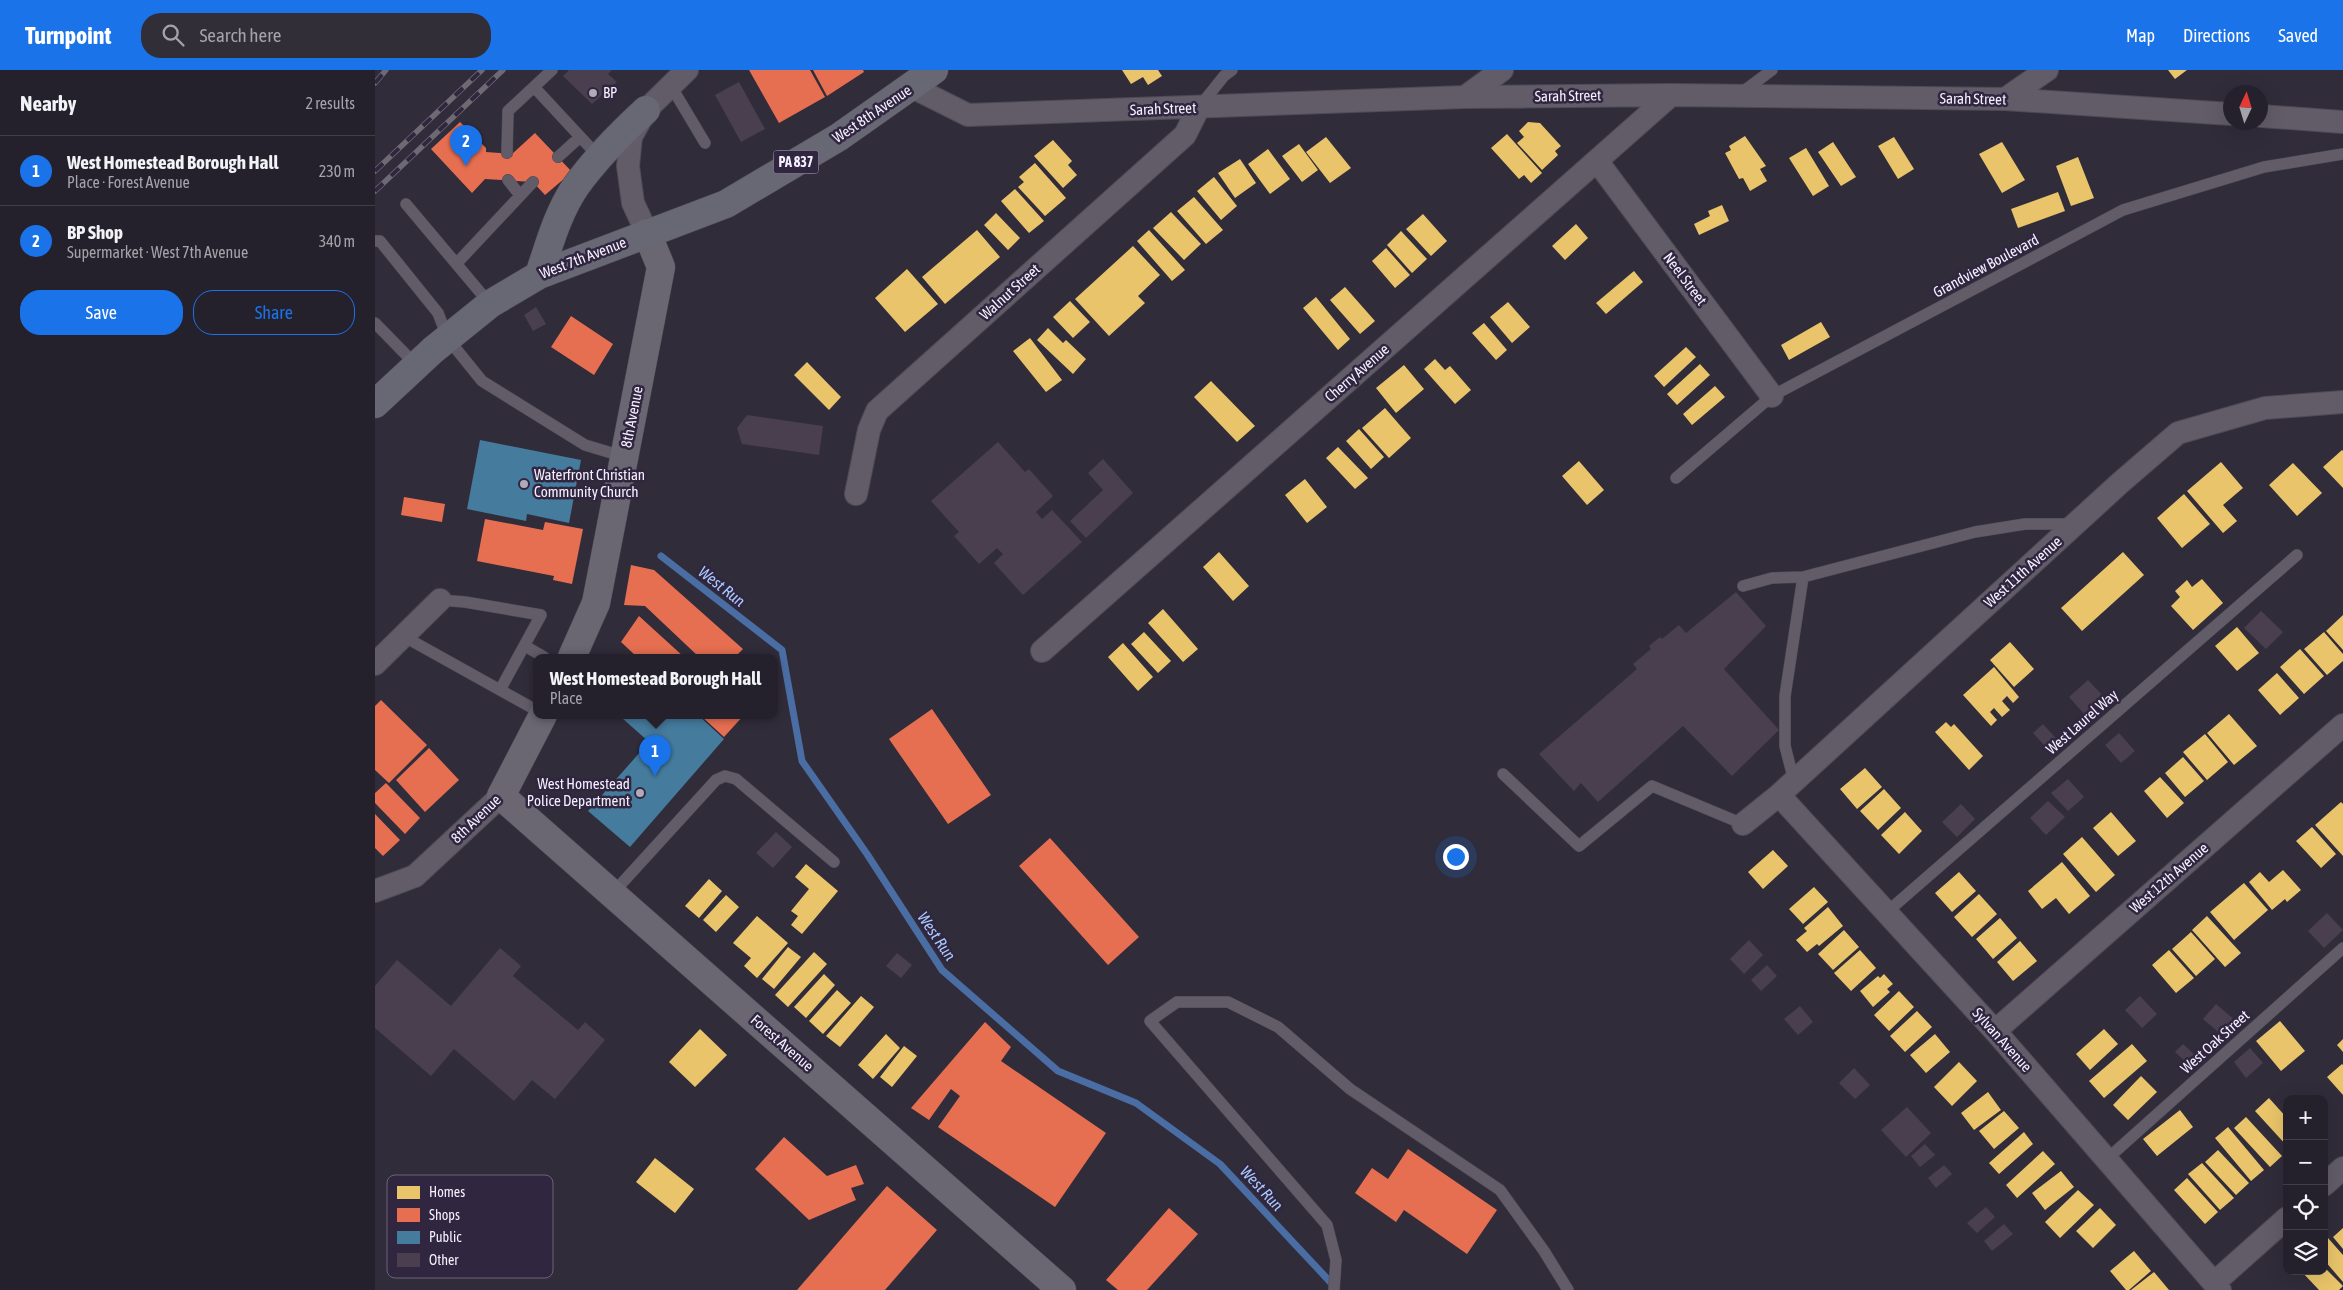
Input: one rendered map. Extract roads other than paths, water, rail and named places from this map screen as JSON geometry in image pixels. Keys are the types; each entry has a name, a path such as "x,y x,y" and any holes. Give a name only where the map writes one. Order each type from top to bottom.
{"main road":[{"name":"West 8th Avenue","path":"647,234 726,204 839,137 934,70"},
{"path":"539,275 555,227 571,195 613,141 646,110"},
{"name":"West 7th Avenue","path":"375,404 490,304 539,275 647,234"}],"street":[{"name":"West 7th Avenue","path":"647,234 633,203 628,166 631,137 646,110 687,70"},
{"path":"1465,97 1502,70"},
{"path":"2005,99 2047,70"},
{"name":"Sarah Street","path":"912,87 968,115 1465,97 1671,95 2005,99 2223,113"},
{"name":"Cherry Avenue","path":"1042,651 1671,95"},
{"name":"Walnut Street","path":"856,494 869,430 877,411 1185,135 1198,108"},
{"path":"2268,117 2343,122"},
{"name":"Neel Street","path":"1597,161 1773,396"},
{"name":"8th Avenue","path":"574,654 596,603 661,267 647,234"},
{"name":"West 11th Avenue","path":"1743,824 1787,788 2075,524 2178,433 2265,408 2343,402"},
{"path":"375,664 440,600"},
{"name":"8th Avenue","path":"375,891 415,876 501,796 541,719"},
{"name":"West 12th Avenue","path":"1995,1031 2343,725"},
{"name":"Sylvan Avenue","path":"1787,788 1887,912 1995,1031 2217,1287"},
{"name":"Forest Avenue","path":"501,796 1062,1290"},
{"path":"2328,1181 2343,1168"},
{"path":"2217,1287 2283,1222"}],"lane":[{"path":"507,153 508,112 552,70"},
{"path":"1198,108 1224,76 1232,70"},
{"path":"1739,96 1772,70"},
{"path":"671,86 705,143"},
{"path":"534,88 599,158"},
{"path":"558,157 580,137"},
{"name":"Grandview Boulevard","path":"1676,478 1773,396 2123,210 2264,167 2343,154"},
{"path":"509,180 519,194"},
{"path":"457,263 519,194 533,182"},
{"path":"406,204 490,304"},
{"path":"375,241 380,241 438,313 448,339 482,381 585,445 625,456"},
{"path":"375,323 417,366"},
{"path":"1743,586 1772,578 1803,577 1975,532 2025,524 2075,524"},
{"name":"West Laurel Way","path":"1887,912 2297,555"},
{"path":"1787,788 1785,696 1803,577"},
{"path":"440,600 465,602 541,615 500,690"},
{"path":"403,636 533,708"},
{"path":"525,646 539,654"},
{"path":"1503,774 1579,846 1651,786 1743,824"},
{"path":"612,894 716,780 725,776 736,779 834,862"},
{"name":"West Oak Street","path":"2107,1159 2343,948"},
{"path":"1334,1290 1335,1260 1327,1225 1150,1021 1177,1002 1228,1002 1279,1027 1350,1090 1500,1190 1544,1251 1568,1290"}],"waterway":[{"name":"West Run","path":"661,556 782,650 802,761 867,854 942,970 1058,1071 1136,1103 1220,1164 1334,1286"}],"railway":[{"path":"375,83 386,70"},
{"path":"375,171 482,70"},
{"path":"375,191 503,70"}],"place":[{"name":"BP","path":"593,93"},
{"name":"BP Shop","path":"466,166"},
{"name":"Waterfront Christian Community Church","path":"524,484"},
{"name":"West Homestead Borough Hall","path":"655,776"},
{"name":"West Homestead Police Department","path":"640,793"}]}
